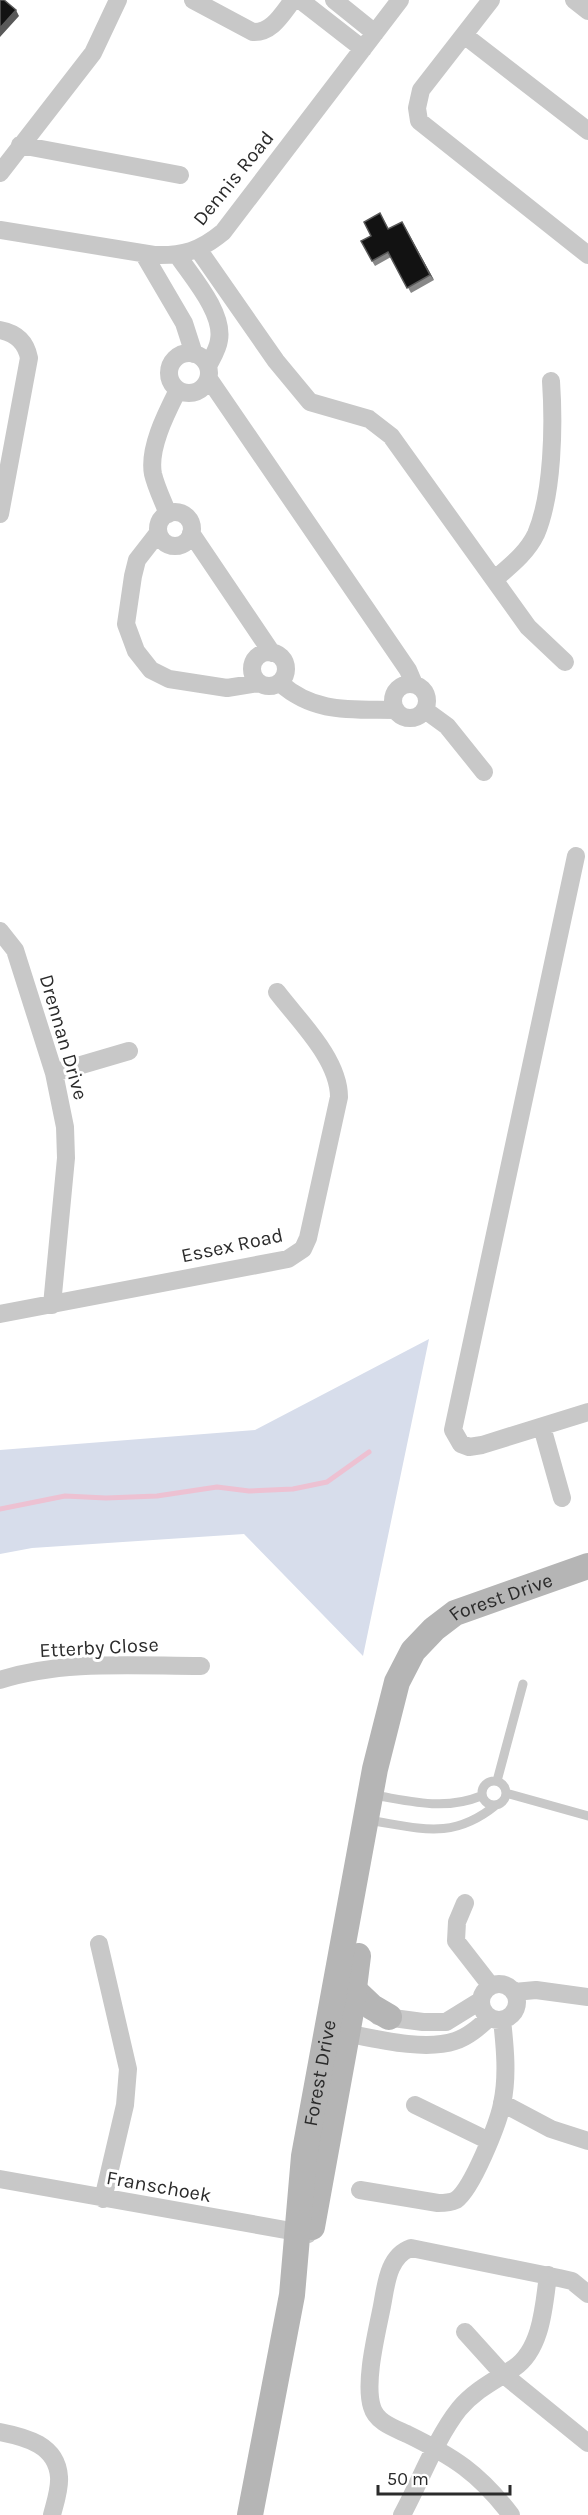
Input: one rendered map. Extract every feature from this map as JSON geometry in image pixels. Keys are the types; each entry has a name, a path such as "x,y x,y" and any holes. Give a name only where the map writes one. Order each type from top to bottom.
{"street":[{"path":"0,173 93,53 118,0"},
{"path":"193,0 253,32 262,33 275,23 293,0"},
{"path":"300,0 363,49"},
{"path":"334,0 375,33"},
{"name":"Dennis Road","path":"0,230 143,254 178,256 208,244 222,232 400,0"},
{"path":"491,0 421,90 417,108 419,121 588,255"},
{"path":"574,0 588,11"},
{"path":"464,35 588,131"},
{"path":"20,145 180,175"},
{"path":"198,249 276,360 310,402 369,419 391,436 528,627 565,662"},
{"path":"143,254 184,323 194,354"},
{"path":"178,256 220,324 219,341 209,373 206,385 196,393 190,394 178,390 170,378 171,365 180,356 194,354 205,360 209,373 408,670 414,684"},
{"path":"176,310 205,297"},
{"path":"0,330 20,339 29,358 0,514"},
{"path":"495,579 521,556 536,534 546,496 553,420 551,381"},
{"path":"168,514 153,473 155,446 164,418 178,390"},
{"path":"258,683 252,673 253,662 262,654 277,655 284,663 285,674 280,683 269,687 258,683 227,688 169,680 151,670 136,651 126,624 133,576 137,561 158,533 159,521 168,514 178,513 188,518 191,533 272,653"},
{"path":"158,533 164,542 175,546 186,542 191,533"},
{"path":"280,683 295,696 334,709 396,710"},
{"path":"414,684 426,694 424,710 421,714 410,718 396,710 393,699 395,693 403,685 414,684"},
{"path":"424,710 447,726 484,772"},
{"path":"576,856 453,1430 461,1444 469,1447 588,1412"},
{"name":"Drennan Drive","path":"0,931 15,950 54,1073 66,1142 52,1305"},
{"name":"Essex Road","path":"0,1314 288,1259 303,1249 308,1238 332,1130 339,1097 339,1084 327,1058 277,992"},
{"path":"54,1073 129,1051"},
{"path":"542,1427 562,1498"},
{"name":"Forest Drive","path":"250,2515 304,2233 378,1795 424,1642 443,1621 464,1608 588,1566"},
{"name":"Etterby Close","path":"0,1680 34,1672 82,1667 201,1666"},
{"path":"465,1903 457,1922 456,1941 491,1986"},
{"path":"99,1944 128,2070 124,2105 103,2199"},
{"path":"342,2015 399,2042 442,2044 467,2036 496,2019 508,2018 515,2009 516,1998 514,1992 504,1985 491,1986 482,1995 480,2001 481,2008 496,2019 505,2047 502,2103 489,2141 464,2192 447,2203 360,2190"},
{"path":"514,1992 536,1990 588,1997"},
{"path":"342,2015 372,2007 389,2017 434,2023 446,2022 480,2001"},
{"path":"502,2103 551,2129 588,2141"},
{"path":"415,2105 489,2141"},
{"name":"Franschoek","path":"0,2179 304,2233"},
{"name":"Forest Drive","path":"264,2515 304,2233"},
{"path":"511,2515 472,2471 437,2448 381,2420 372,2410 370,2399 372,2355 384,2295 394,2261 398,2255 411,2248 572,2281 588,2294"},
{"path":"402,2515 448,2425 481,2387 524,2359 535,2338 542,2315 548,2275"},
{"path":"465,2332 503,2374 588,2443"},
{"path":"0,2432 31,2439 46,2450 55,2462 59,2478 52,2515"}],"lane":[{"path":"497,1781 523,1683"},
{"path":"373,1821 426,1830 448,1830 472,1822 503,1801 506,1793 502,1784 497,1781 485,1784 481,1796"},
{"path":"506,1793 588,1816"},
{"path":"378,1795 440,1805 460,1803 481,1796"},
{"path":"481,1796 490,1805 496,1805"}],"shaded area":[{"path":"429,1339 363,1656 244,1534 32,1548 0,1554 0,1450 255,1430"}],"building":[{"path":"0,0 4,0 16,10 0,28"},
{"path":"380,213 388,229 402,222 430,275 407,288 388,252 372,261 361,241 371,236 364,222"}],"waterway":[{"path":"0,1509 65,1496 106,1498 157,1496 217,1487 249,1491 293,1489 327,1482 369,1452"}]}
